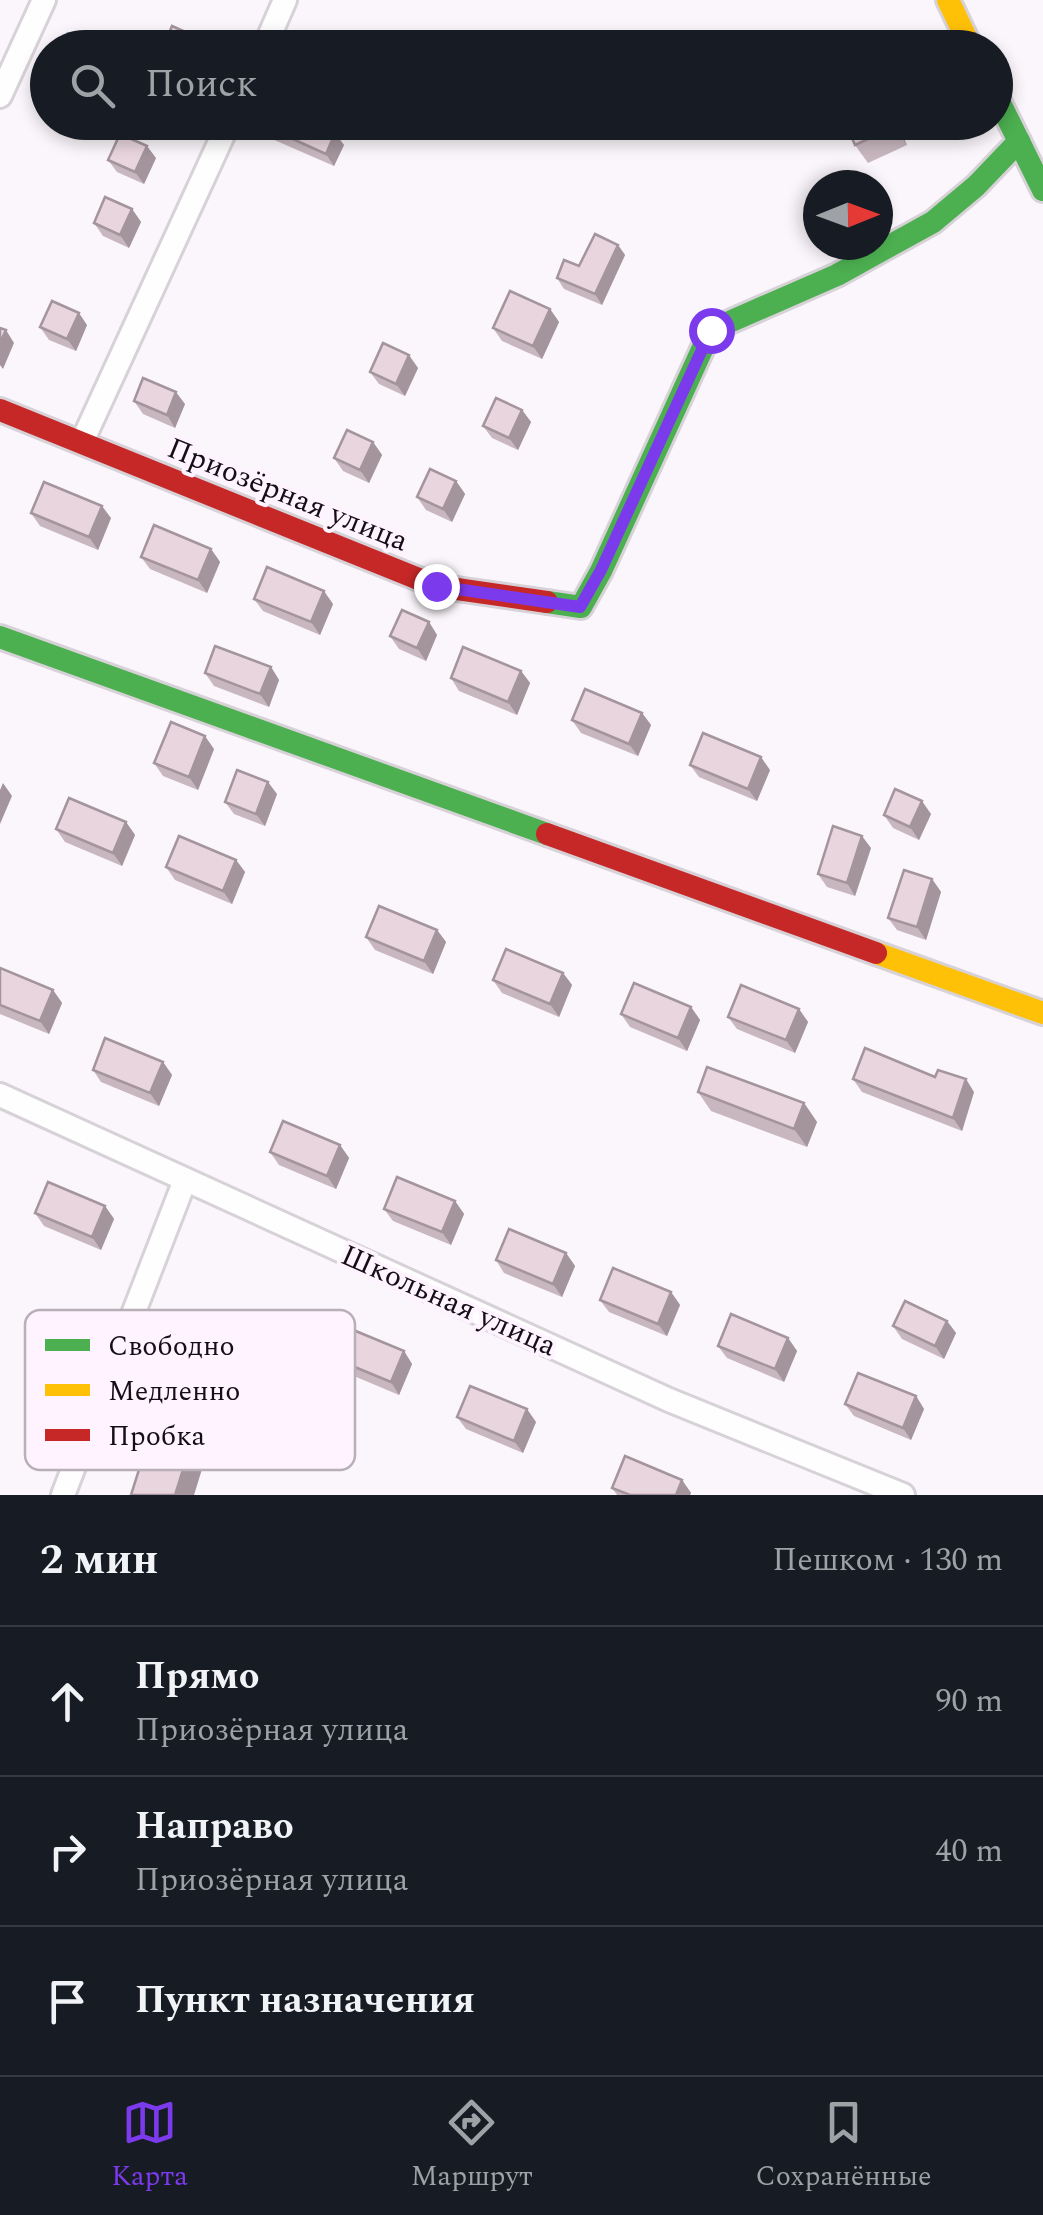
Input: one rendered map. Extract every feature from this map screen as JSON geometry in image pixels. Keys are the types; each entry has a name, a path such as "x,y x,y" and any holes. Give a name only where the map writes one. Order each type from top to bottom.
{"street":[{"path":"30,30 44,0"},
{"path":"272,30 285,0"},
{"path":"948,0 963,30"},
{"path":"0,96 30,31"},
{"path":"1013,131 1043,190"},
{"path":"82,442 221,140"},
{"name":"Приозёрная улица","path":"0,410 436,586 580,607 601,570 711,330 837,275 933,222 976,186 1018,141"},
{"path":"0,637 1043,1013"},
{"name":"Школьная улица","path":"0,1095 668,1400 903,1495"},
{"path":"135,1310 185,1180"},
{"path":"63,1495 73,1470"}],"building":[{"path":"117,140 134,140 147,146 135,172 108,160"},
{"path":"295,140 332,140 326,154"},
{"path":"105,197 132,209 120,235 94,223"},
{"path":"595,234 618,245 595,294 557,278 564,260 579,266"},
{"path":"510,291 550,309 533,346 493,328"},
{"path":"52,301 79,313 67,339 40,327"},
{"path":"383,343 409,355 396,384 370,372"},
{"path":"143,378 176,392 167,415 134,401"},
{"path":"496,398 522,410 509,438 483,426"},
{"path":"347,430 373,442 360,470 334,458"},
{"path":"430,469 456,481 443,509 417,497"},
{"path":"44,482 102,506 89,537 31,513"},
{"path":"154,525 211,549 198,580 141,557"},
{"path":"267,567 324,591 311,622 254,599"},
{"path":"402,610 429,622 417,648 390,636"},
{"path":"215,646 271,667 260,694 205,673"},
{"path":"463,647 521,671 508,702 451,678"},
{"path":"585,689 642,713 629,744 572,720"},
{"path":"171,722 205,736 189,777 154,763"},
{"path":"703,733 761,757 748,789 690,765"},
{"path":"237,770 268,782 256,814 225,802"},
{"path":"895,789 922,801 910,827 884,815"},
{"path":"69,798 126,822 113,853 56,829"},
{"path":"833,826 862,836 847,883 818,874"},
{"path":"179,836 236,860 223,891 166,867"},
{"path":"904,870 932,879 917,927 888,918"},
{"path":"379,906 437,930 424,961 366,937"},
{"path":"506,949 563,973 550,1004 493,980"},
{"path":"0,968 53,990 40,1021 0,1005"},
{"path":"634,983 691,1007 678,1038 621,1014"},
{"path":"741,985 799,1009 786,1040 728,1017"},
{"path":"105,1038 163,1062 150,1093 93,1070"},
{"path":"865,1048 935,1077 938,1070 966,1079 953,1118 853,1079"},
{"path":"707,1067 804,1103 794,1129 698,1092"},
{"path":"283,1121 340,1145 327,1176 270,1152"},
{"path":"397,1177 455,1201 442,1232 384,1209"},
{"path":"48,1182 105,1206 92,1237 35,1213"},
{"path":"509,1229 566,1253 553,1284 496,1260"},
{"path":"613,1268 671,1292 658,1324 600,1300"},
{"path":"905,1301 947,1321 935,1346 893,1326"},
{"path":"731,1314 788,1338 775,1369 718,1346"},
{"path":"355,1331 404,1351 391,1382 355,1367"},
{"path":"858,1373 916,1396 903,1428 845,1404"},
{"path":"470,1386 527,1409 514,1441 457,1417"},
{"path":"625,1456 682,1480 676,1495 630,1495 612,1488"},
{"path":"139,1470 183,1470 175,1495 131,1495"}],"traffic: fast":[{"path":"1013,129 1043,190"},
{"path":"547,602 581,607 711,330 837,275 933,222 976,186 1019,141"},
{"path":"0,637 547,834"}],"traffic: slow":[{"path":"948,0 962,30"},
{"path":"876,953 1043,1013"}],"traffic: jam":[{"path":"0,410 436,586 547,602"},
{"path":"547,834 876,953"}],"route":[{"path":"436,586 580,607 601,570 711,330"}]}
